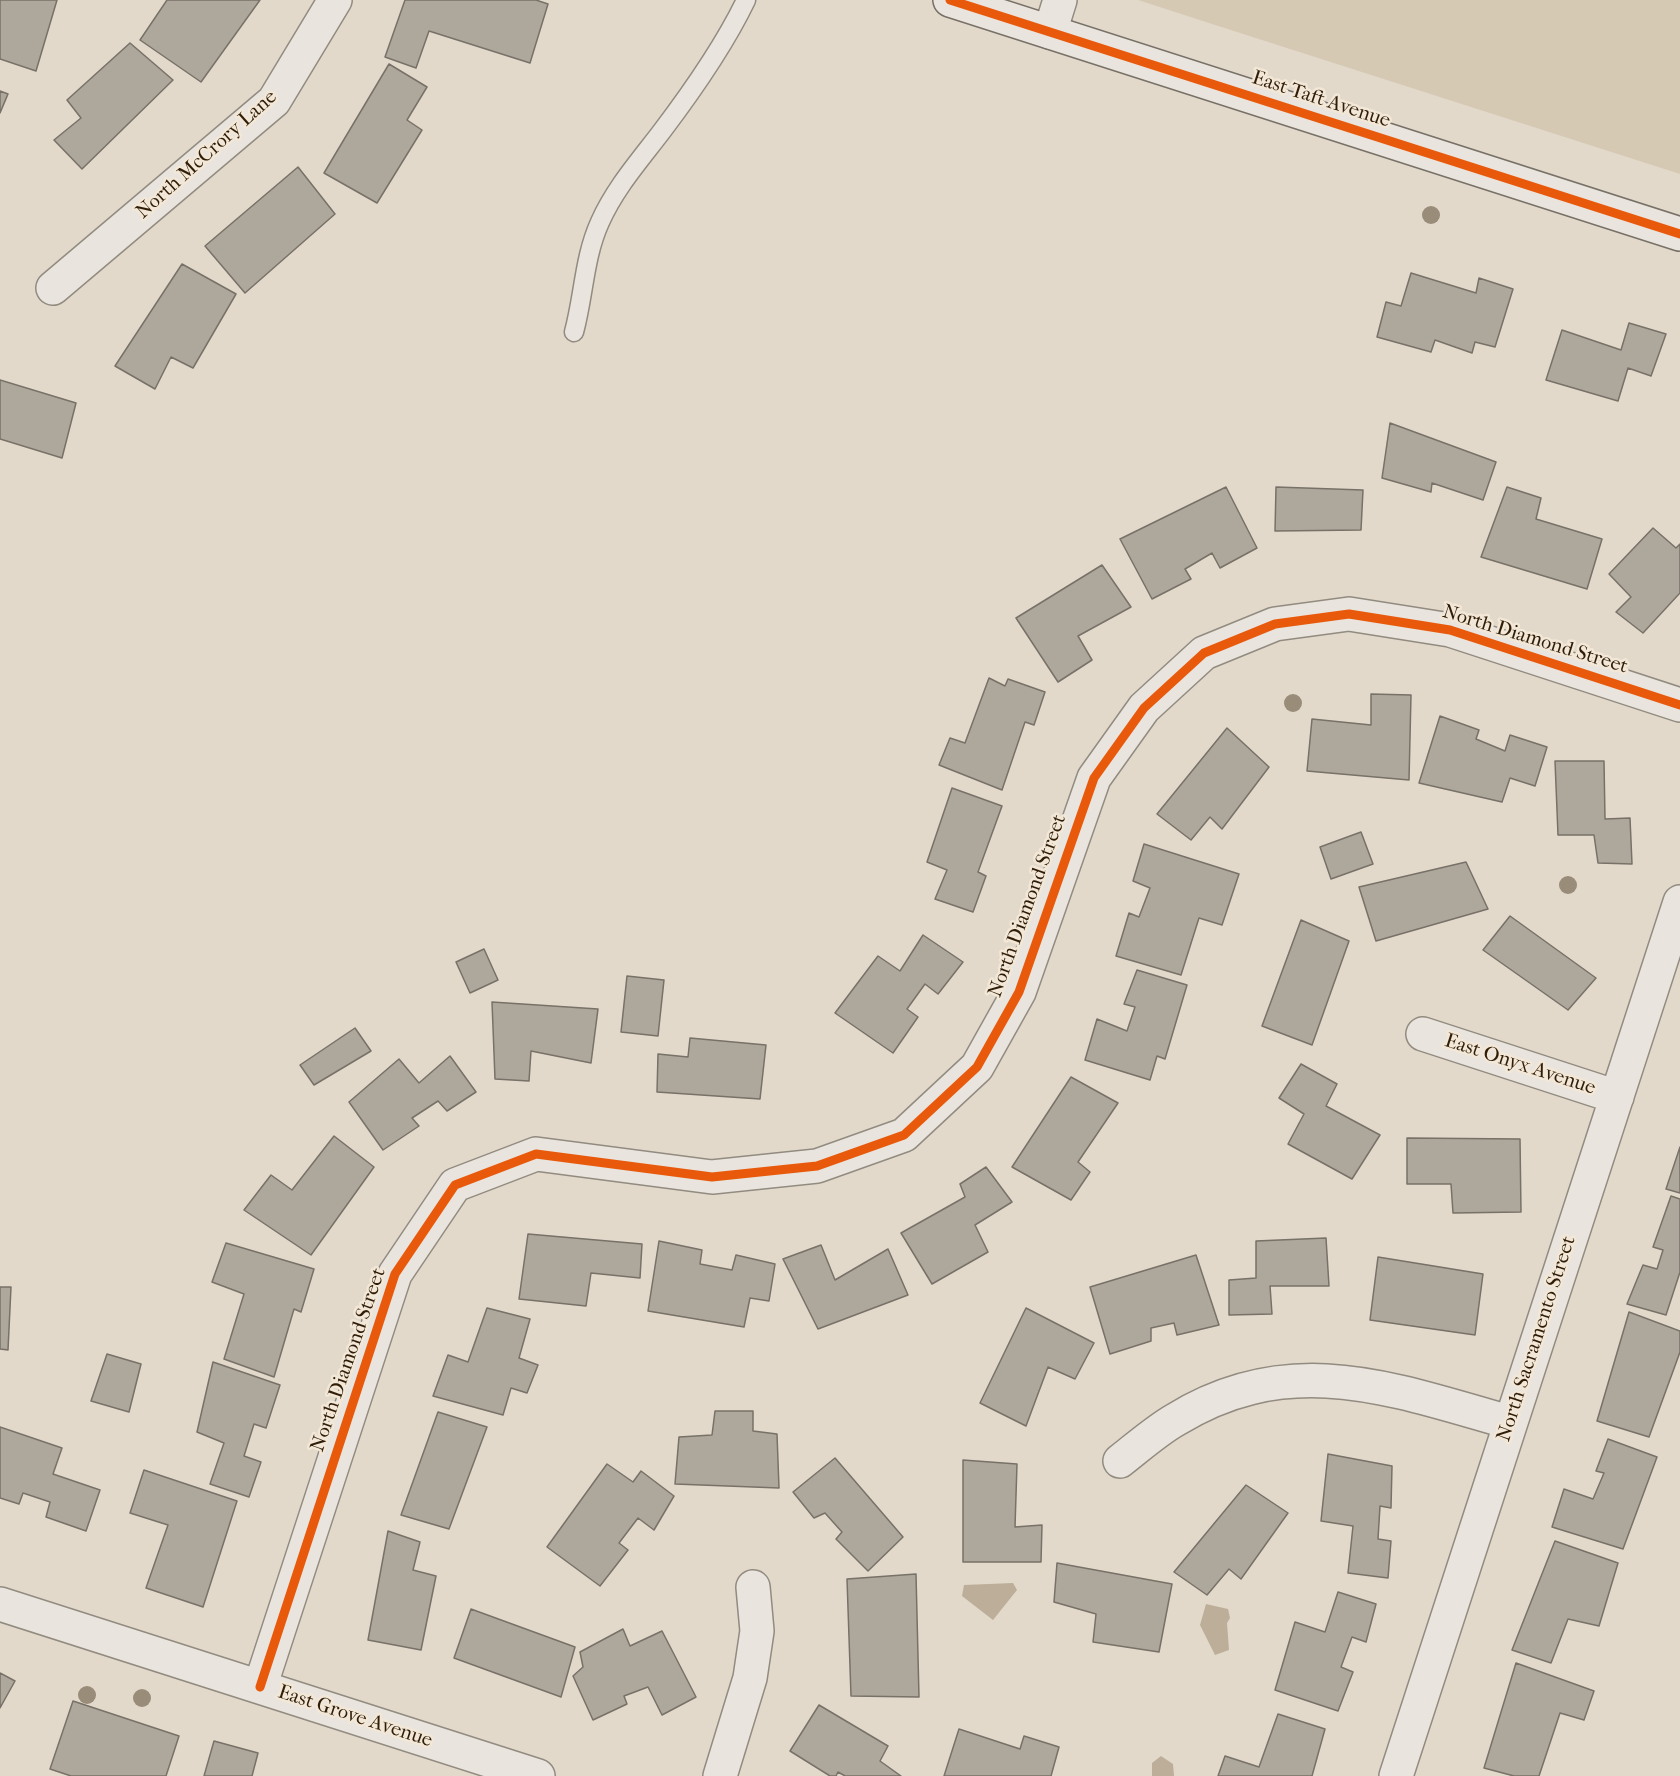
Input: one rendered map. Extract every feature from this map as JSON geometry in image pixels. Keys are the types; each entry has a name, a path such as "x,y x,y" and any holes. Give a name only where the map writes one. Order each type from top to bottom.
{"street":[{"name":"North McCrory Lane","path":"53,288 274,101 335,0"},
{"name":"East Taft Avenue","path":"950,0 1680,234"},
{"path":"1050,32 1060,0"},
{"name":"North Diamond Street","path":"260,1687 395,1274 455,1185 536,1154 712,1177 817,1166 904,1135 977,1067 1019,992 1094,778 1144,708 1204,653 1275,624 1349,614 1450,630 1680,705"},
{"name":"North Sacramento Street","path":"1396,1776 1509,1422 1680,902"},
{"name":"East Onyx Avenue","path":"1423,1034 1617,1097"},
{"path":"1120,1461 1175,1420 1227,1395 1266,1384 1304,1380 1380,1385 1509,1422"},
{"path":"720,1776 750,1678 757,1631 753,1587"},
{"name":"East Grove Avenue","path":"0,1604 538,1776"}],"lane":[{"path":"574,332 582,302 586,262 601,220 622,184 730,33 746,0"}],"shaded area":[{"path":"1138,0 1680,0 1680,174 1212,24"},
{"path":"1013,1583 1017,1590 993,1620 962,1596 964,1585"},
{"path":"1206,1604 1228,1609 1230,1618 1227,1623 1229,1650 1215,1655 1200,1625"},
{"path":"1161,1756 1173,1764 1174,1776 1152,1776 1152,1763"}],"building":[{"path":"0,0 57,0 36,71 0,59"},
{"path":"167,0 260,0 201,82 140,40"},
{"path":"405,0 536,0 548,4 530,63 429,31 416,68 385,57"},
{"path":"130,43 173,80 82,169 54,140 81,118 67,100"},
{"path":"389,64 427,87 407,120 422,130 377,203 324,173"},
{"path":"0,91 8,94 0,113"},
{"path":"298,167 335,214 245,293 205,246"},
{"path":"182,264 236,294 193,368 171,357 155,389 115,366"},
{"path":"1411,273 1476,293 1479,278 1513,289 1495,347 1475,342 1472,353 1435,340 1431,352 1377,337 1386,302 1401,306"},
{"path":"1629,323 1666,334 1651,376 1628,368 1618,401 1546,380 1562,330 1621,350"},
{"path":"0,380 76,403 62,458 0,439"},
{"path":"1390,423 1496,462 1483,500 1432,483 1431,492 1382,478"},
{"path":"1226,487 1257,548 1220,568 1212,553 1185,569 1191,579 1152,599 1120,539"},
{"path":"1276,487 1363,490 1361,530 1275,531"},
{"path":"1507,487 1541,498 1536,519 1602,539 1587,589 1481,557"},
{"path":"1653,528 1676,548 1680,544 1680,593 1643,633 1616,612 1631,597 1609,574"},
{"path":"1102,565 1131,607 1078,636 1092,660 1058,682 1016,618"},
{"path":"989,678 1005,686 1008,679 1045,692 1034,725 1025,722 1002,790 939,765 950,738 965,743"},
{"path":"1371,694 1411,695 1409,780 1307,771 1312,719 1371,725"},
{"path":"1440,716 1479,730 1476,739 1505,751 1510,735 1547,747 1535,786 1510,778 1502,802 1419,783"},
{"path":"1227,728 1269,767 1222,829 1210,817 1191,840 1157,814"},
{"path":"1555,761 1604,761 1605,819 1630,818 1632,864 1598,863 1594,835 1558,835"},
{"path":"952,788 1002,806 978,872 986,876 973,912 935,899 947,870 927,862"},
{"path":"1361,832 1373,864 1331,879 1320,847"},
{"path":"1144,844 1239,874 1222,925 1199,918 1181,975 1116,956 1129,913 1139,917 1150,888 1133,881"},
{"path":"1466,862 1488,909 1376,941 1359,887"},
{"path":"1510,916 1596,978 1568,1010 1483,950"},
{"path":"1301,920 1349,941 1312,1045 1262,1026"},
{"path":"923,935 963,962 938,994 925,984 907,1009 918,1017 893,1053 835,1013 878,956 900,971"},
{"path":"484,949 498,980 470,993 456,962"},
{"path":"1137,970 1187,985 1165,1059 1157,1056 1150,1080 1085,1060 1097,1019 1127,1031 1135,1007 1124,1004"},
{"path":"627,976 664,980 658,1036 621,1032"},
{"path":"492,1002 598,1009 591,1063 531,1051 529,1081 495,1079"},
{"path":"355,1028 371,1051 314,1085 300,1065"},
{"path":"690,1038 766,1045 760,1099 657,1092 658,1054 688,1057"},
{"path":"450,1056 476,1092 447,1111 438,1101 412,1118 419,1126 383,1150 349,1102 399,1059 419,1083"},
{"path":"1301,1064 1337,1084 1326,1106 1380,1135 1352,1179 1288,1144 1304,1114 1279,1098"},
{"path":"1071,1077 1118,1103 1078,1162 1090,1172 1071,1200 1012,1167"},
{"path":"334,1136 374,1167 311,1255 244,1210 271,1175 292,1190"},
{"path":"1407,1138 1520,1139 1521,1212 1453,1213 1451,1184 1407,1184"},
{"path":"1680,1147 1680,1193 1666,1189"},
{"path":"986,1167 1012,1202 975,1225 988,1252 932,1284 901,1233 965,1197 960,1184"},
{"path":"1671,1196 1680,1199 1680,1272 1666,1315 1627,1304 1643,1265 1657,1269 1663,1250 1653,1247"},
{"path":"528,1234 642,1244 640,1278 591,1273 586,1306 519,1299"},
{"path":"1326,1238 1329,1286 1270,1286 1272,1314 1229,1315 1229,1280 1256,1278 1256,1241"},
{"path":"659,1241 702,1250 700,1264 732,1270 736,1255 775,1264 769,1301 750,1298 744,1327 648,1311"},
{"path":"226,1243 314,1269 301,1312 294,1309 274,1377 224,1359 244,1294 212,1282"},
{"path":"821,1245 835,1280 888,1249 908,1295 818,1329 783,1259"},
{"path":"1196,1255 1219,1325 1177,1335 1174,1323 1151,1328 1151,1341 1110,1354 1090,1287"},
{"path":"1378,1257 1483,1274 1475,1335 1370,1320"},
{"path":"0,1287 11,1287 8,1350 0,1349"},
{"path":"487,1308 530,1319 519,1358 538,1365 527,1393 511,1388 503,1415 433,1396 448,1355 468,1362"},
{"path":"1026,1308 1094,1343 1075,1379 1048,1367 1026,1426 980,1403"},
{"path":"1629,1312 1680,1331 1680,1352 1649,1437 1597,1421"},
{"path":"107,1354 141,1364 129,1412 91,1401"},
{"path":"213,1362 280,1385 266,1428 254,1424 244,1456 261,1462 249,1497 210,1484 224,1443 197,1432"},
{"path":"715,1411 753,1411 753,1431 777,1434 779,1488 675,1484 679,1437 712,1435"},
{"path":"438,1412 487,1427 449,1529 401,1515"},
{"path":"0,1427 62,1448 53,1474 100,1490 86,1531 46,1517 50,1502 23,1493 19,1504 0,1498"},
{"path":"1608,1439 1657,1457 1623,1549 1552,1527 1564,1489 1593,1499 1604,1473 1596,1471"},
{"path":"1328,1454 1392,1466 1391,1508 1380,1506 1378,1539 1391,1541 1388,1578 1348,1573 1353,1526 1321,1521"},
{"path":"835,1458 903,1537 868,1571 836,1539 842,1532 825,1513 814,1518 793,1492"},
{"path":"963,1460 1017,1464 1015,1527 1042,1525 1041,1562 963,1562"},
{"path":"607,1464 633,1482 641,1471 674,1496 654,1530 638,1518 619,1543 628,1550 600,1586 547,1547"},
{"path":"144,1470 237,1501 203,1607 146,1588 168,1525 130,1513"},
{"path":"1246,1485 1288,1513 1241,1579 1229,1569 1207,1595 1174,1572"},
{"path":"388,1531 420,1542 413,1570 436,1576 421,1650 368,1640"},
{"path":"1555,1541 1618,1563 1599,1626 1568,1619 1551,1663 1512,1650"},
{"path":"1057,1563 1172,1584 1159,1652 1093,1642 1096,1614 1054,1602"},
{"path":"916,1574 919,1697 851,1696 847,1579"},
{"path":"1338,1592 1376,1604 1366,1642 1352,1637 1341,1667 1353,1672 1338,1711 1275,1690 1295,1622 1325,1632"},
{"path":"471,1609 575,1647 561,1697 454,1658"},
{"path":"623,1629 630,1646 662,1631 696,1697 662,1715 648,1687 624,1696 627,1704 593,1720 573,1676 583,1667 580,1652"},
{"path":"1516,1663 1594,1691 1584,1720 1560,1713 1539,1776 1514,1776 1484,1768"},
{"path":"0,1673 15,1681 0,1708"},
{"path":"73,1701 179,1736 166,1776 71,1776 50,1769"},
{"path":"819,1705 888,1746 880,1761 901,1776 845,1776 838,1772 836,1776 830,1776 790,1751"},
{"path":"1278,1714 1325,1729 1312,1776 1218,1776 1225,1756 1259,1767"},
{"path":"959,1729 1020,1749 1024,1736 1059,1747 1051,1776 944,1776"},
{"path":"214,1741 258,1753 252,1776 204,1776"}],"cycle path":[{"path":"950,0 1680,234"},
{"path":"260,1687 395,1274 455,1185 536,1154 712,1177 817,1166 904,1135 977,1067 1019,992 1094,778 1144,708 1204,653 1275,624 1349,614 1450,630 1680,705"}]}
